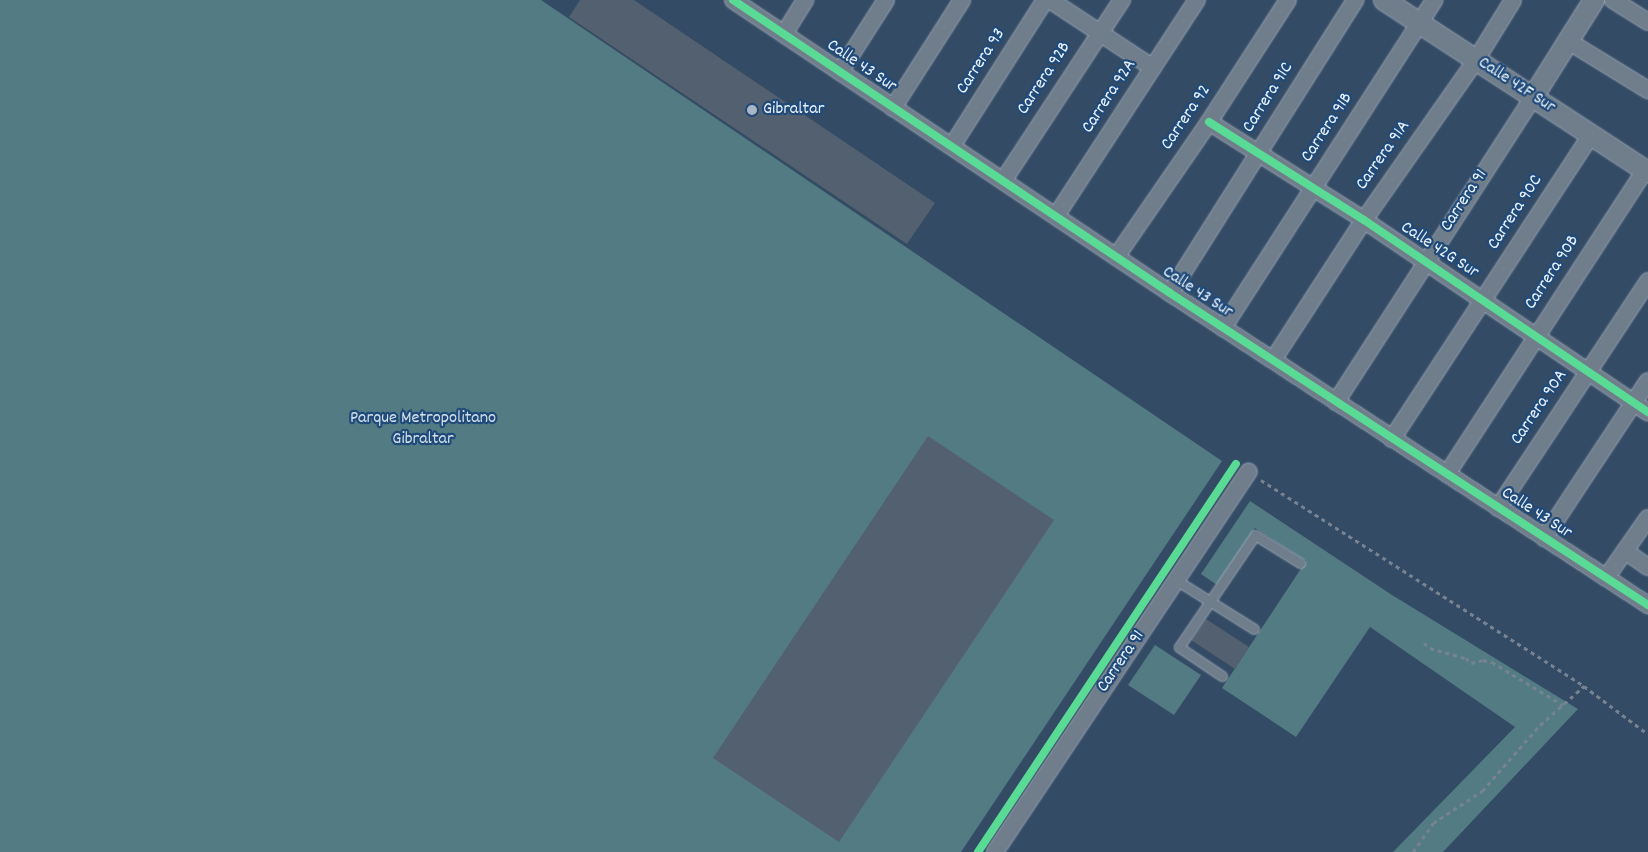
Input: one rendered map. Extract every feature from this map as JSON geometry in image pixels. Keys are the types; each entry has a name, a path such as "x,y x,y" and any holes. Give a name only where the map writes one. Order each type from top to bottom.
{"street":[{"name":"Calle 43 Sur","path":"733,0 1170,293 1648,606"},
{"path":"784,34 805,0"},
{"path":"840,72 886,0"},
{"path":"893,108 962,0"},
{"name":"Carrera 93","path":"952,146 1046,0"},
{"path":"1050,0 1153,68"},
{"name":"Carrera 92B","path":"1003,181 1122,0"},
{"name":"Carrera 92A","path":"1056,216 1197,0"},
{"name":"Carrera 92","path":"1116,257 1209,122 1288,0"},
{"name":"Carrera 91C","path":"1170,293 1355,0"},
{"name":"Calle 42F Sur","path":"1384,0 1646,171"},
{"name":"Carrera 91B","path":"1223,328 1434,0"},
{"name":"Carrera 91A","path":"1273,360 1364,220 1476,60 1513,0"},
{"name":"Carrera 91","path":"1336,402 1594,0"},
{"path":"1613,0 1648,22"},
{"path":"1568,40 1648,90"},
{"name":"Calle 42G Sur","path":"1209,122 1313,187 1484,299 1536,336 1590,370 1648,412"},
{"name":"Carrera 90C","path":"1392,438 1591,135"},
{"name":"Carrera 90B","path":"1446,474 1646,171"},
{"name":"Carrera 90A","path":"1498,508 1648,281"},
{"path":"1544,538 1648,381"},
{"name":"Carrera 91","path":"995,852 1248,472"},
{"path":"1606,578 1648,518"},
{"path":"1625,552 1648,568"}],"lane":[{"path":"1222,676 1179,647 1255,535 1300,563"},
{"path":"1176,580 1254,629"}],"path":[{"path":"1248,472 1584,686 1648,734"},
{"path":"1424,643 1430,648 1466,658 1471,664 1483,660 1492,662 1563,705"},
{"path":"1413,852 1433,822 1482,791 1540,725 1584,686"}],"green space":[{"name":"Parque Metropolitano Gibraltar","path":"0,0 541,0 1222,461 961,852 0,852"},
{"path":"1250,501 1392,595 1578,709 1443,852 1393,852 1515,727 1370,627 1296,737 1222,688 1306,561 1255,528 1217,585 1201,574"},
{"path":"1155,645 1201,675 1174,715 1128,685"}],"building":[{"name":"Gibraltar","path":"580,0 634,0 935,203 907,244 569,17"},
{"path":"928,436 1054,520 839,842 713,758"},
{"path":"1206,619 1249,647 1235,669 1191,640"}],"cycle path":[{"path":"733,0 1170,293 1648,605"},
{"path":"1209,122 1364,220 1648,412"},
{"path":"978,852 1236,464"}],"place":[{"name":"Gibraltar","path":"752,110"}]}
